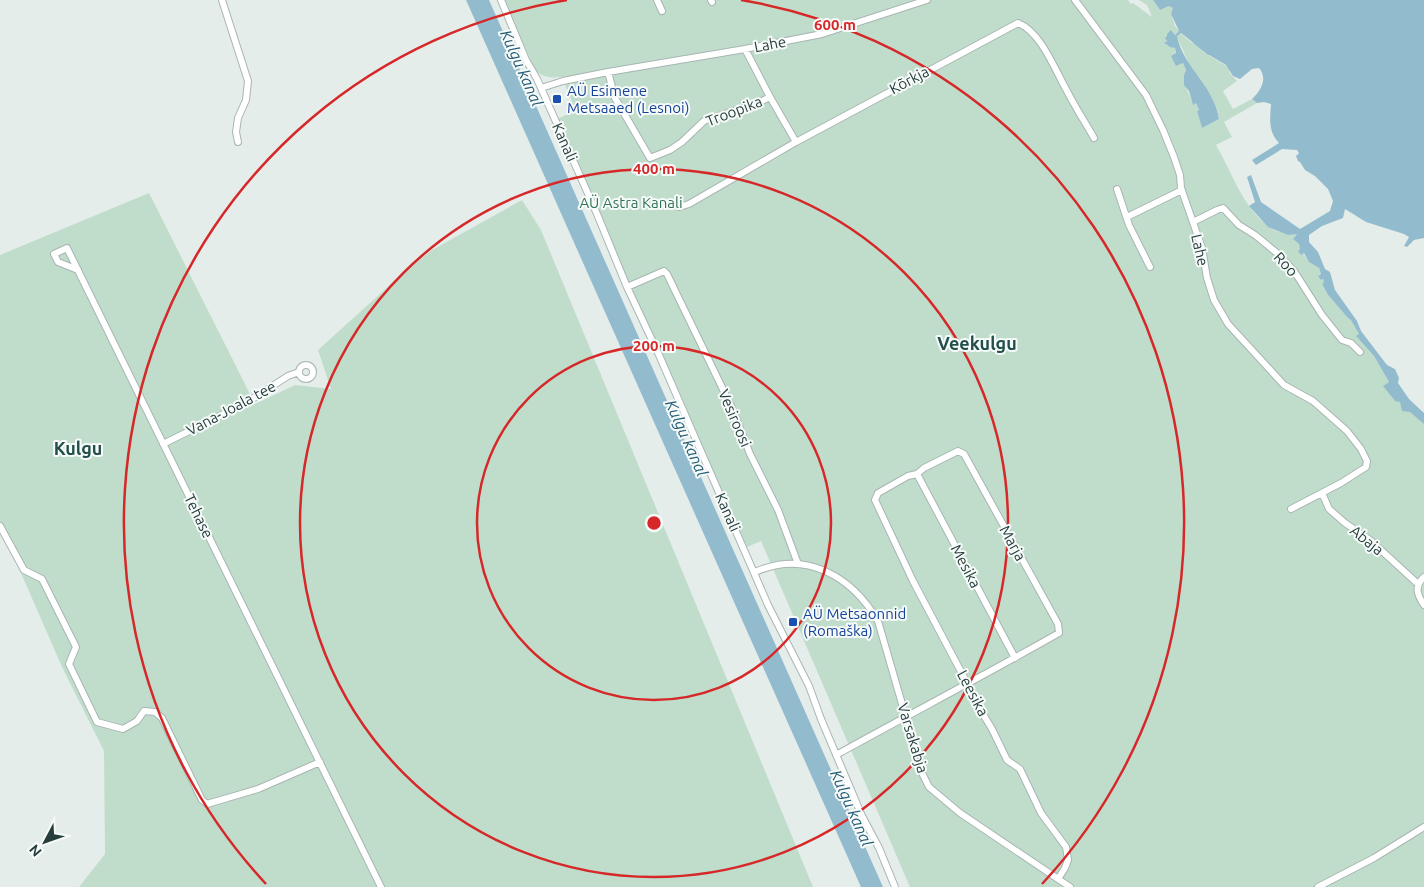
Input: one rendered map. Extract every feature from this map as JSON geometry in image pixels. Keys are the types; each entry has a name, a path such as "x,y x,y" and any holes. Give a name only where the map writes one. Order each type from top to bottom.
{"street":[{"path":"222,0 248,81 246,100 238,118 236,132 238,142"},
{"name":"Kanali","path":"501,0 768,605 809,686 862,816 879,848 895,887"},
{"path":"657,0 662,11"},
{"name":"Lahe","path":"541,88 563,81 608,72 822,34 927,0"},
{"name":"Lahe","path":"1075,0 1146,95 1174,157 1182,190 1202,248 1206,278 1214,300 1228,324 1284,385 1313,401 1346,430 1361,449 1367,461 1366,467 1322,493"},
{"name":"Kõrkja","path":"679,207 689,204 796,142 1018,23 1024,25 1032,32 1042,46 1094,138"},
{"path":"745,49 796,142"},
{"name":"Troopika","path":"608,72 615,98 650,158 670,150 682,142 704,121 770,97"},
{"path":"1117,189 1127,217 1150,267"},
{"path":"1127,217 1182,190"},
{"name":"Roo","path":"1193,222 1223,208 1239,225 1255,234 1294,271 1322,315 1342,340 1351,344 1360,352"},
{"name":"Tehase","path":"78,270 381,887"},
{"name":"Vesiroosi","path":"627,287 657,273 664,271 667,274 732,408 750,454 778,510 798,564"},
{"name":"Vana-Joala tee","path":"164,444 237,407 288,376 299,372"},
{"name":"Marja","path":"917,474 924,468 958,451 964,454 1058,624 1059,633 1015,658"},
{"name":"Leesika","path":"917,474 908,476 878,493 875,500 914,581 967,683 968,691 992,729 1007,760 1020,769 1041,813 1066,847 1068,860 1058,879"},
{"name":"Mesika","path":"917,474 1015,658"},
{"path":"1291,509 1322,493"},
{"name":"Abaja","path":"1322,493 1330,509 1370,540 1418,584"},
{"path":"0,526 24,570 42,580 76,647 69,664 97,722 122,729 137,721 144,712 155,712 162,718 202,800 207,804 258,789 320,762"},
{"name":"Varsakabja","path":"755,572 777,565 798,564 832,573 849,585 868,604 878,621 922,773 929,787 960,813 1070,887"},
{"path":"1424,577 1418,584 1417,591 1424,605"},
{"path":"836,755 1015,658"},
{"path":"1318,887 1374,858 1424,828"}],"green space":[{"name":"AÜ Astra Kanali","path":"504,0 1128,0 1131,4 1133,3 1152,17 1147,5 1139,0 1153,0 1160,10 1172,6 1174,10 1171,14 1179,31 1175,35 1171,31 1167,34 1166,45 1175,48 1176,66 1183,63 1186,70 1184,79 1186,87 1193,104 1196,103 1202,128 1219,119 1218,112 1216,105 1193,69 1178,40 1177,36 1180,33 1196,44 1203,52 1228,67 1230,73 1237,81 1223,91 1233,109 1252,99 1257,103 1224,122 1232,137 1216,145 1244,199 1259,218 1274,230 1297,234 1293,239 1299,244 1300,249 1298,250 1303,253 1309,262 1319,268 1321,274 1318,275 1325,282 1322,284 1328,295 1348,318 1352,320 1359,334 1357,337 1374,356 1389,382 1384,386 1395,401 1400,401 1424,424 1424,887 910,887 761,541 747,547 557,119 570,113 566,104 572,102 562,77 548,77 541,75 535,70"},
{"path":"149,193 255,404 295,385 331,389 318,350 402,274 432,250 522,200 541,230 813,887 79,887 105,854 104,751 62,667 0,525 0,255"}],"water":[{"path":"466,0 489,0 883,887 861,887"},
{"path":"1153,0 1424,0 1424,238 1414,240 1407,247 1404,246 1409,237 1366,222 1345,209 1343,218 1322,226 1309,235 1309,242 1318,252 1325,269 1330,272 1335,290 1357,321 1361,331 1387,365 1395,369 1399,378 1398,383 1409,399 1424,413 1424,424 1410,412 1402,411 1400,402 1395,401 1383,386 1389,382 1374,356 1356,336 1359,334 1351,320 1328,295 1322,284 1324,282 1323,279 1321,280 1318,276 1321,274 1319,268 1309,262 1304,253 1301,255 1298,251 1300,249 1299,244 1293,239 1297,234 1288,235 1268,227 1249,206 1255,202 1247,177 1251,175 1261,202 1300,229 1330,211 1333,201 1328,189 1315,176 1305,170 1298,161 1296,156 1299,153 1297,150 1282,149 1256,165 1252,160 1279,143 1271,129 1271,104 1257,103 1252,99 1262,84 1262,72 1259,68 1252,69 1240,79 1233,76 1226,65 1208,55 1181,33 1177,36 1186,58 1212,97 1219,119 1202,128 1197,111 1199,110 1196,103 1193,105 1189,91 1184,85 1186,70 1183,63 1176,66 1171,56 1176,53 1175,48 1164,43 1167,41 1165,38 1171,30 1175,35 1179,31 1171,14 1173,8 1169,6 1160,10"}],"place":[{"name":"AÜ Esimene Metsaaed (Lesnoi)","path":"557,99"},
{"name":"AÜ Metsaonnid (Romaška)","path":"793,622"}],"district":[{"name":"Veekulgu","path":"977,343"},
{"name":"Kulgu","path":"78,448"}],"water label":[{"name":"Kulgu kanal","path":"522,68"},
{"name":"Kulgu kanal","path":"687,438"},
{"name":"Kulgu kanal","path":"852,808"}]}
